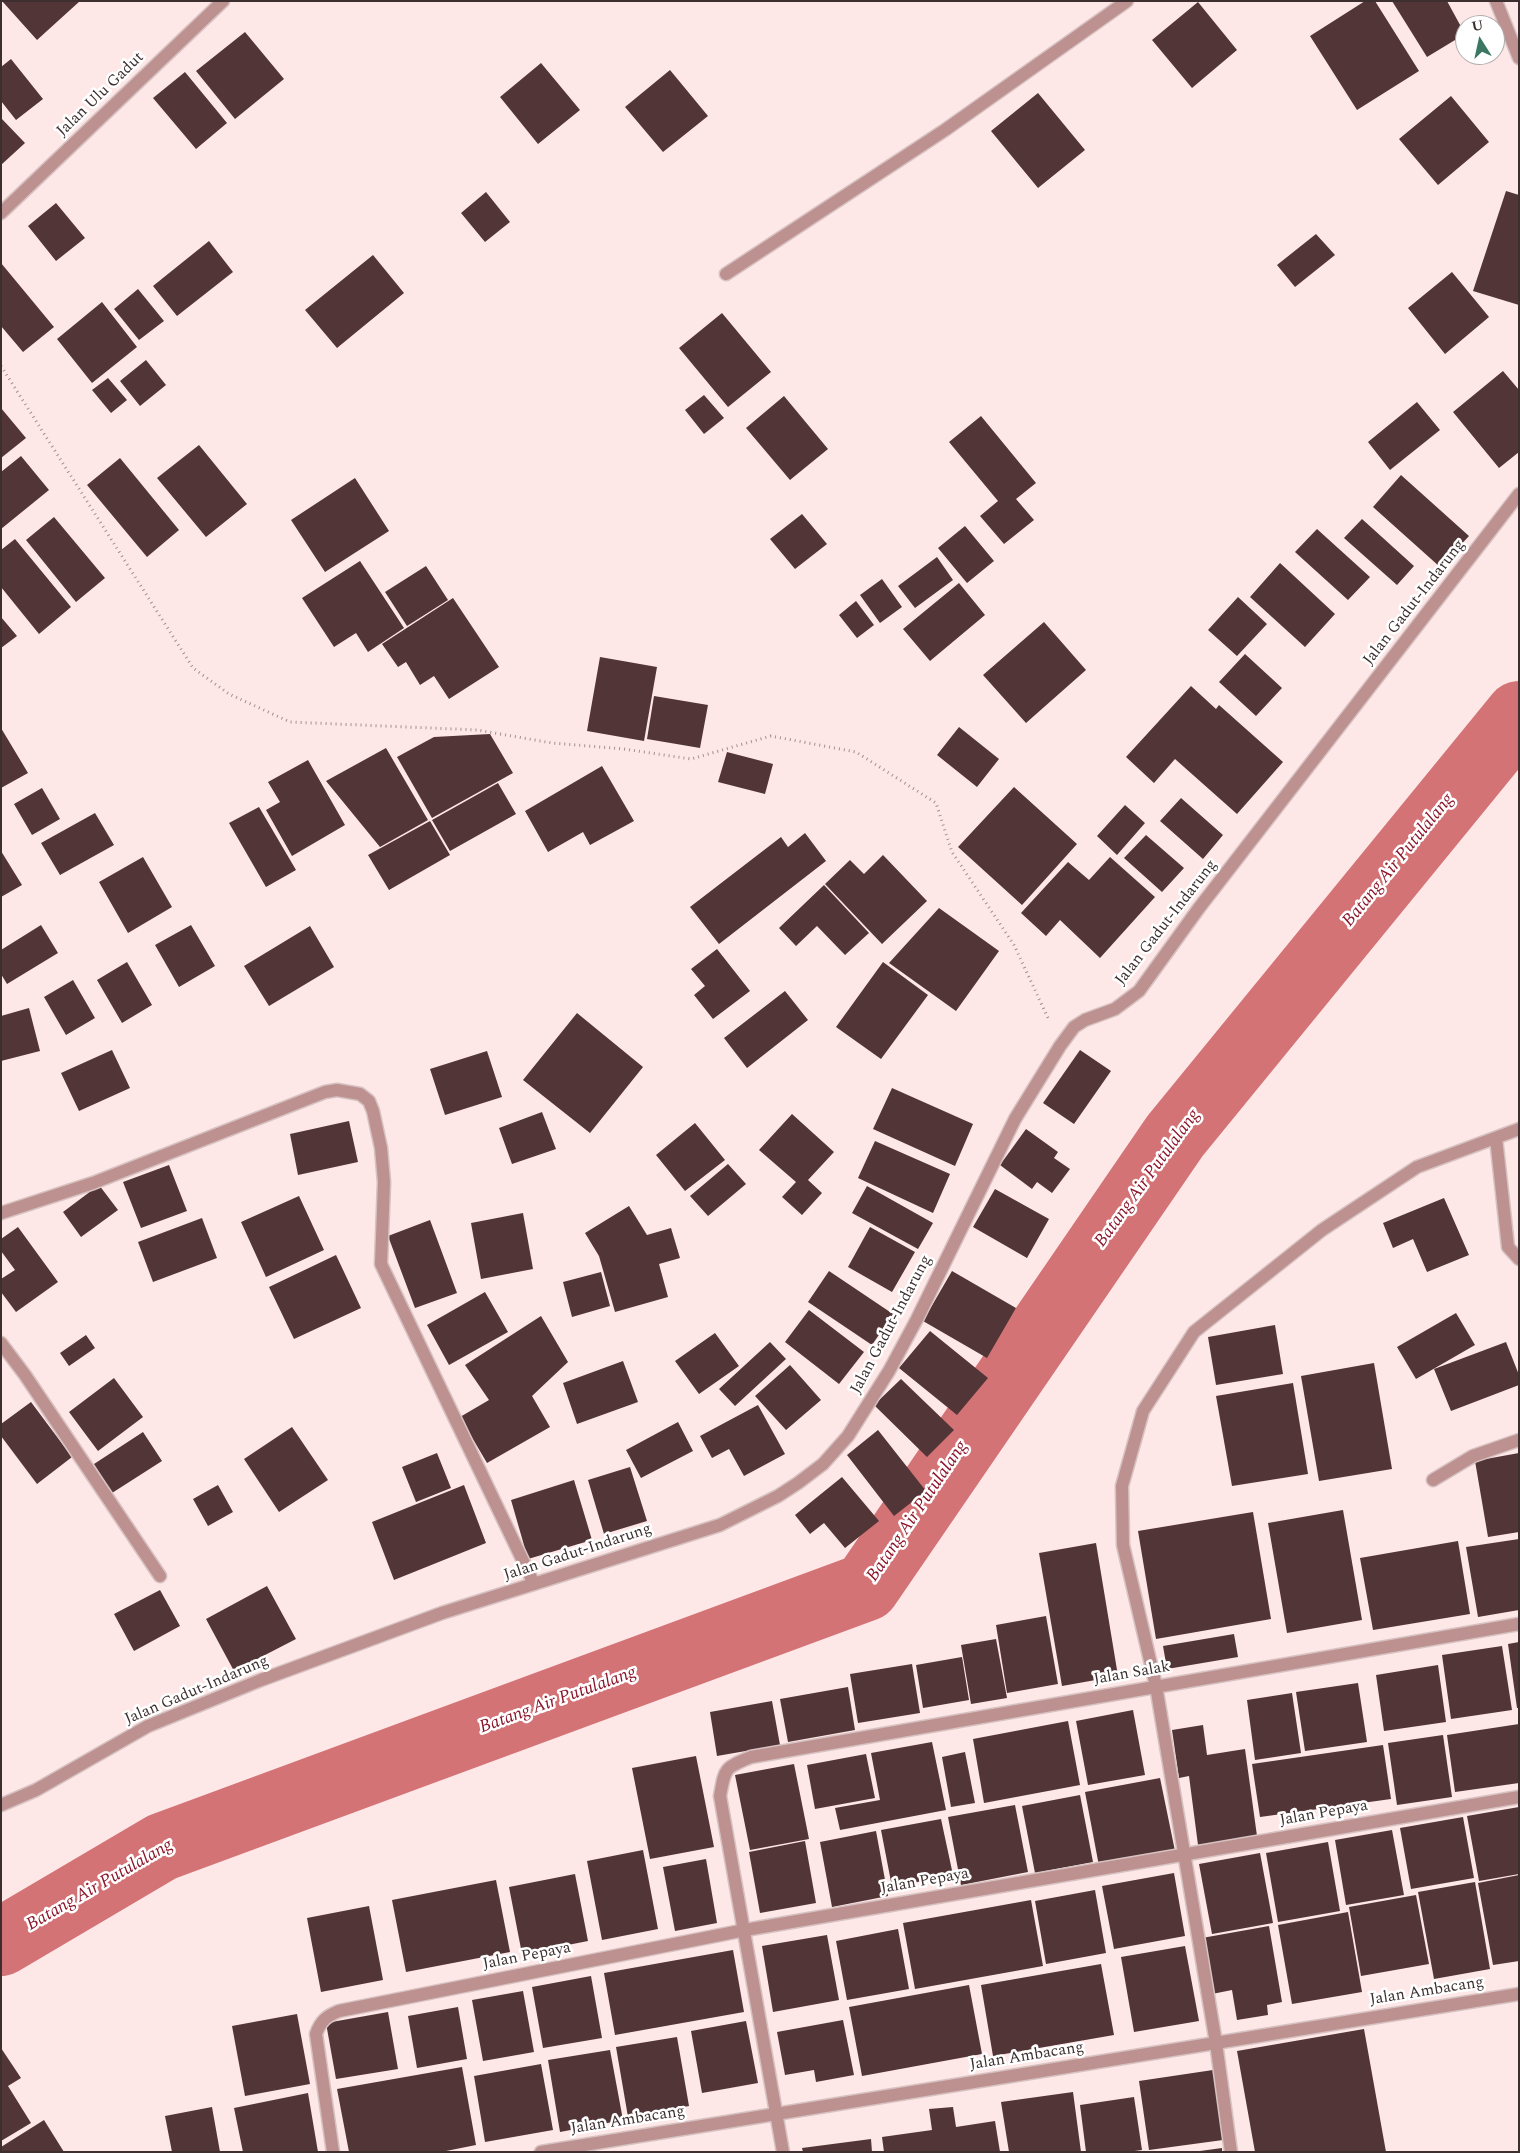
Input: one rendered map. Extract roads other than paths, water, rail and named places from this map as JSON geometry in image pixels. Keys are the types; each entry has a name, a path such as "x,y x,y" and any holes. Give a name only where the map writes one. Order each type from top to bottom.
{"street":[{"name":"Jalan Ulu Gadut","path":"1,213 223,1"},
{"path":"726,274 945,130 1127,1"},
{"path":"1496,1 1519,58"},
{"name":"Jalan Gadut-Indarung","path":"1,1805 36,1790 148,1726 261,1680 442,1613 720,1525 778,1496 824,1464 848,1436 889,1371 917,1319 1015,1118 1074,1026 1115,1009 1139,991 1199,908 1519,494"},
{"path":"1,1213 93,1182 325,1092 348,1091 369,1101 374,1111 381,1148 384,1182 381,1264 534,1584"},
{"path":"1231,2152 1216,2043 1156,1686 1123,1545 1122,1486 1143,1410 1194,1332 1322,1230 1417,1167 1519,1129"},
{"path":"1496,1138 1508,1247 1519,1259"},
{"path":"1,1343 25,1374 160,1576"},
{"path":"1433,1480 1473,1456 1519,1440"},
{"name":"Jalan Salak","path":"783,2152 720,1796 724,1773 730,1766 751,1757 1519,1624"},
{"name":"Jalan Pepaya","path":"332,2152 316,2034 320,2022 340,2011 745,1930 1519,1797"},
{"name":"Jalan Ambacang","path":"541,2152 1519,1994"}],"waterway":[{"name":"Batang Air Putulalang","path":"1,1942 162,1847 866,1587 1175,1136 1519,715"}]}
